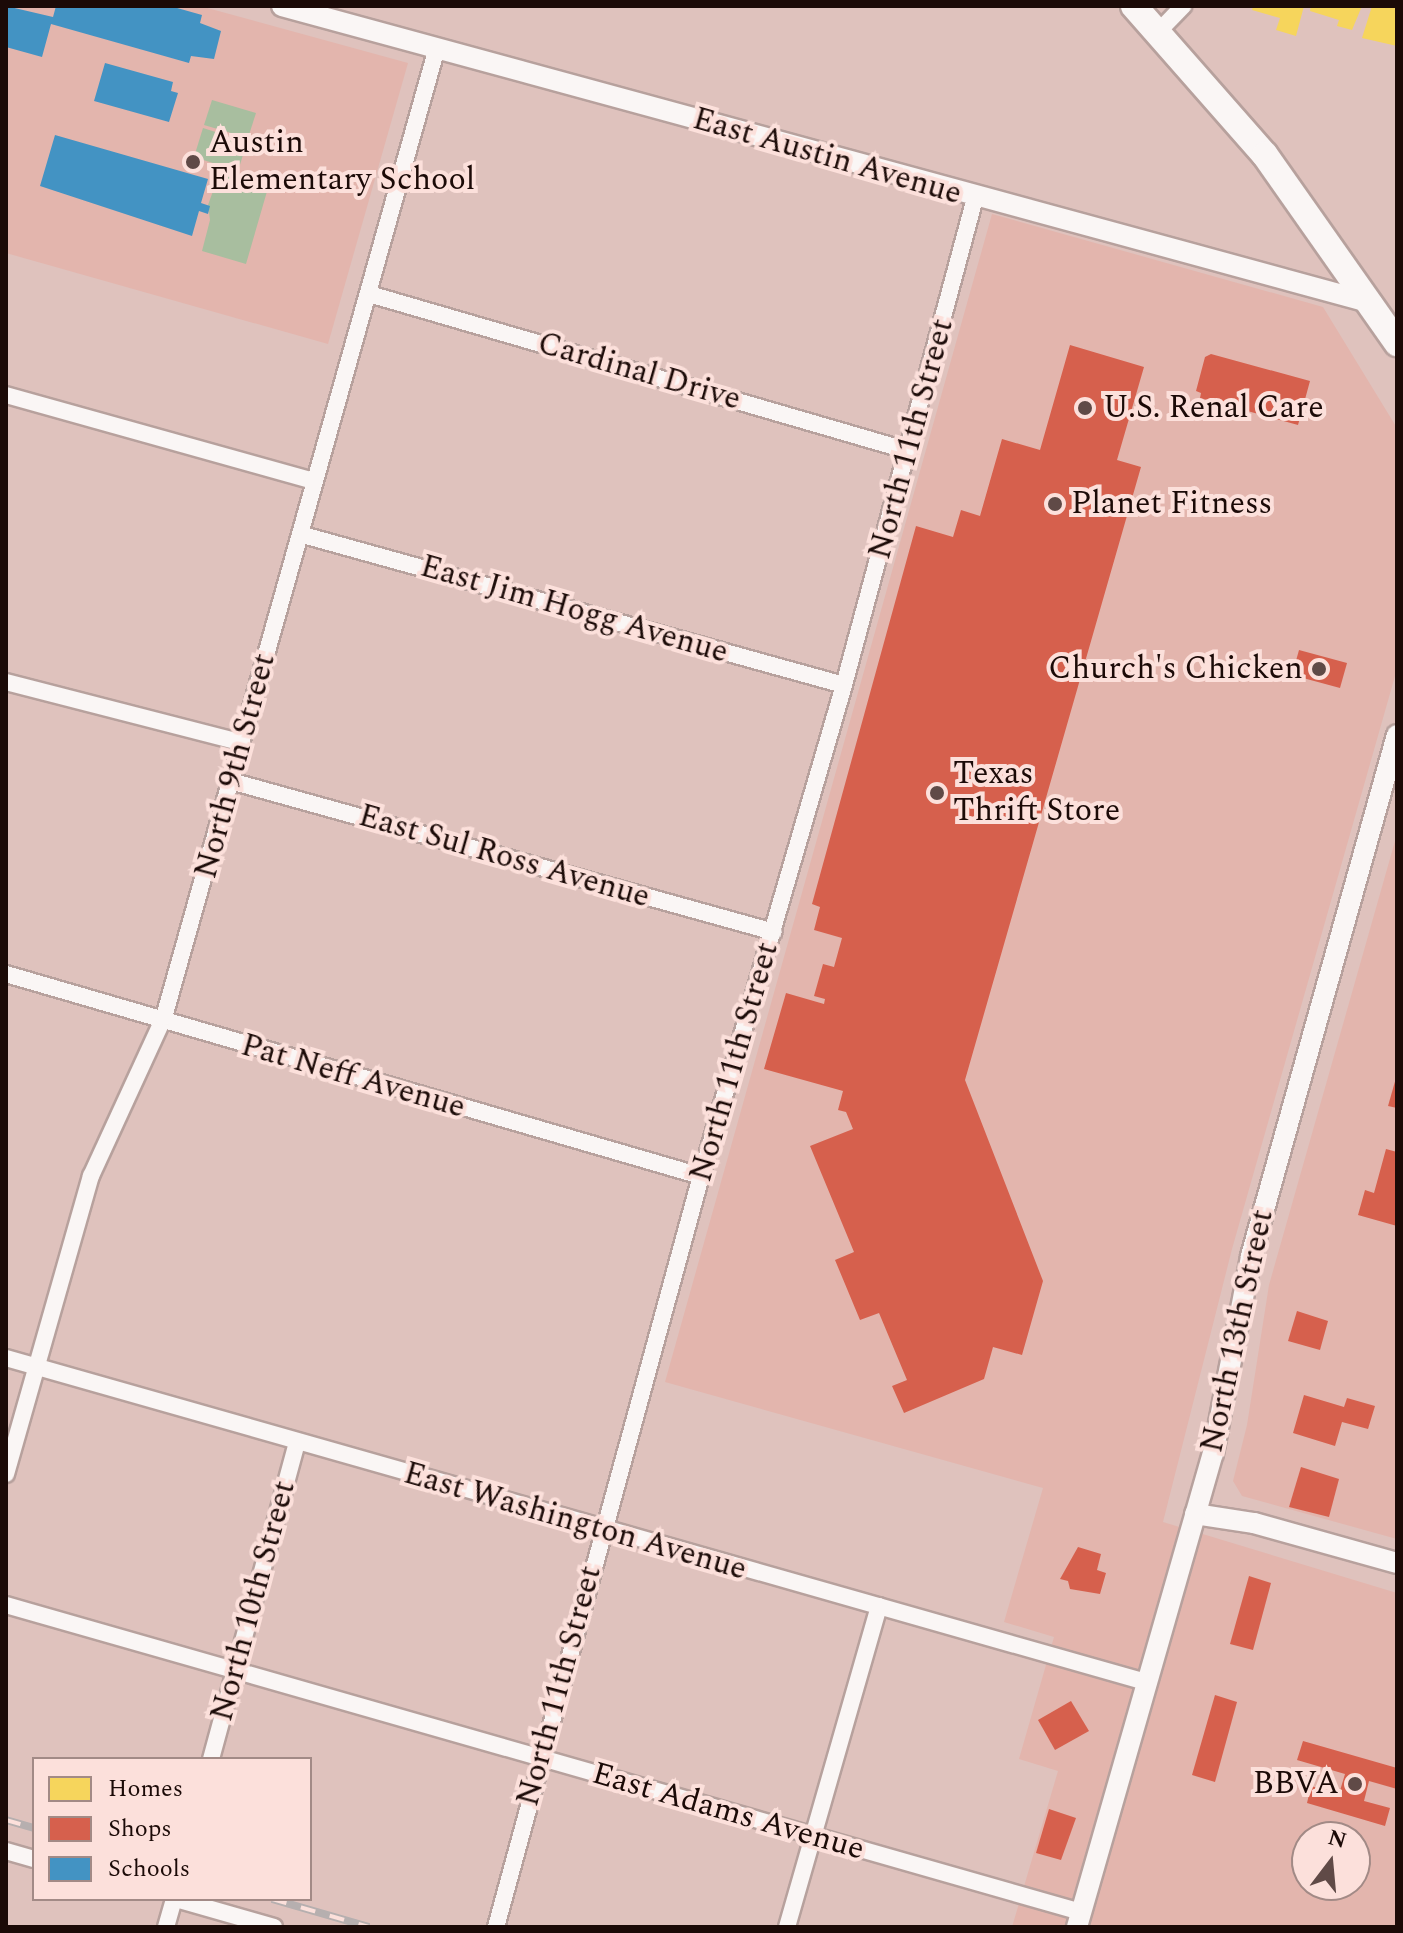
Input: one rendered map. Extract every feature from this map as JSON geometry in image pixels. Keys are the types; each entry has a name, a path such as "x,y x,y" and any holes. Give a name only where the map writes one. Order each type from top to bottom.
{"main road":[{"path":"1134,6 1265,155 1372,303 1397,343"}],"street":[{"name":"East Austin Avenue","path":"282,6 975,198 1372,303"},
{"path":"1159,31 1183,6"},
{"name":"North 9th Street","path":"6,1474 105,1137 164,1017 234,782 239,742 303,535 314,481 437,48"},
{"name":"North 11th Street","path":"496,1927 539,1758 701,1176 774,932 909,451 975,198"},
{"name":"Cardinal Drive","path":"369,294 909,451"},
{"path":"6,395 314,481"},
{"name":"East Jim Hogg Avenue","path":"303,535 844,685"},
{"path":"6,682 239,742"},
{"name":"North 13th Street","path":"1079,1919 1224,1410 1245,1279 1397,735"},
{"name":"East Sul Ross Avenue","path":"234,782 774,932"},
{"name":"Pat Neff Avenue","path":"6,974 164,1017 210,1036 701,1176"},
{"name":"East Washington Avenue","path":"6,1358 602,1531 1146,1682"},
{"name":"North 10th Street","path":"212,1757 297,1443"},
{"path":"1195,1514 1254,1523 1397,1563"},
{"name":"East Adams Avenue","path":"6,1605 813,1837 1079,1919"},
{"path":"787,1927 879,1606"},
{"path":"6,1851 32,1858"},
{"path":"166,1927 174,1901"},
{"path":"182,1901 274,1927"}],"shaded area":[{"name":"Austin Elementary School","path":"6,6 200,6 408,63 328,344 6,253"},
{"path":"992,214 1323,307 1397,428 1397,669 1232,1249 1163,1522 1397,1593 1397,1927 1012,1927 1058,1771 1019,1759 1054,1637 1004,1622 1043,1488 665,1382"},
{"path":"1397,834 1397,1539 1242,1496 1233,1481 1247,1425 1269,1285"}],"green space":[{"path":"212,100 256,113 248,138 204,125"},
{"path":"203,128 247,142 238,171 194,157"},
{"path":"221,169 266,182 268,188 246,264 202,251 210,220 208,205"}],"building: Homes":[{"path":"1253,6 1304,6 1296,36 1276,30 1280,18 1252,10"},
{"path":"1311,6 1362,6 1352,30 1337,26 1339,20 1310,11"},
{"path":"1372,6 1397,6 1397,46 1362,38"}],"building: Shops":[{"path":"1070,345 1144,367 1117,460 1141,467 965,1080 1043,1281 1022,1355 993,1347 984,1379 904,1413 892,1386 907,1380 879,1313 860,1320 835,1260 854,1252 810,1146 853,1129 846,1112 838,1110 843,1091 764,1069 786,993 824,1004 825,999 814,996 823,964 834,967 842,938 814,930 820,907 812,904 916,526 953,537 961,510 980,516 1002,439 1040,450"},
{"path":"1211,354 1310,381 1298,425 1200,398 1201,393 1196,391 1205,357"},
{"name":"Church's Chicken","path":"1299,650 1347,663 1340,688 1292,675"},
{"path":"1397,1078 1397,1108 1388,1106"},
{"path":"1386,1149 1397,1152 1397,1226 1358,1215 1365,1190 1374,1193"},
{"path":"1297,1311 1328,1321 1320,1350 1288,1341"},
{"path":"1304,1395 1344,1407 1347,1398 1375,1406 1368,1429 1342,1422 1335,1446 1293,1433"},
{"path":"1301,1467 1339,1479 1329,1517 1289,1507"},
{"path":"1078,1547 1101,1554 1097,1570 1106,1573 1100,1594 1070,1589 1068,1581 1060,1579"},
{"path":"1249,1576 1271,1583 1253,1650 1230,1644"},
{"path":"1215,1695 1237,1702 1215,1782 1192,1775"},
{"path":"1071,1701 1089,1731 1055,1750 1038,1720"},
{"name":"BBVA","path":"1303,1741 1397,1768 1397,1789 1369,1781 1364,1801 1390,1808 1385,1826 1307,1803 1311,1786 1339,1794 1345,1774 1297,1760"},
{"path":"1049,1809 1076,1818 1061,1860 1036,1853"}],"building: Schools":[{"path":"6,6 53,17 56,6 170,6 202,15 200,23 221,31 214,59 191,56 189,63 51,24 42,57 6,47"},
{"path":"105,63 173,82 171,91 178,93 169,122 94,101"},
{"path":"55,135 208,179 201,203 210,206 208,214 199,211 192,236 40,186"}],"railway":[{"path":"6,1820 32,1827"},
{"path":"279,1901 369,1927"}],"place":[{"name":"Austin Elementary School","path":"193,162"},
{"name":"U.S. Renal Care","path":"1085,408"},
{"name":"Planet Fitness","path":"1055,504"},
{"name":"Church's Chicken","path":"1319,669"},
{"name":"Texas Thrift Store","path":"937,793"},
{"name":"BBVA","path":"1355,1784"}]}
